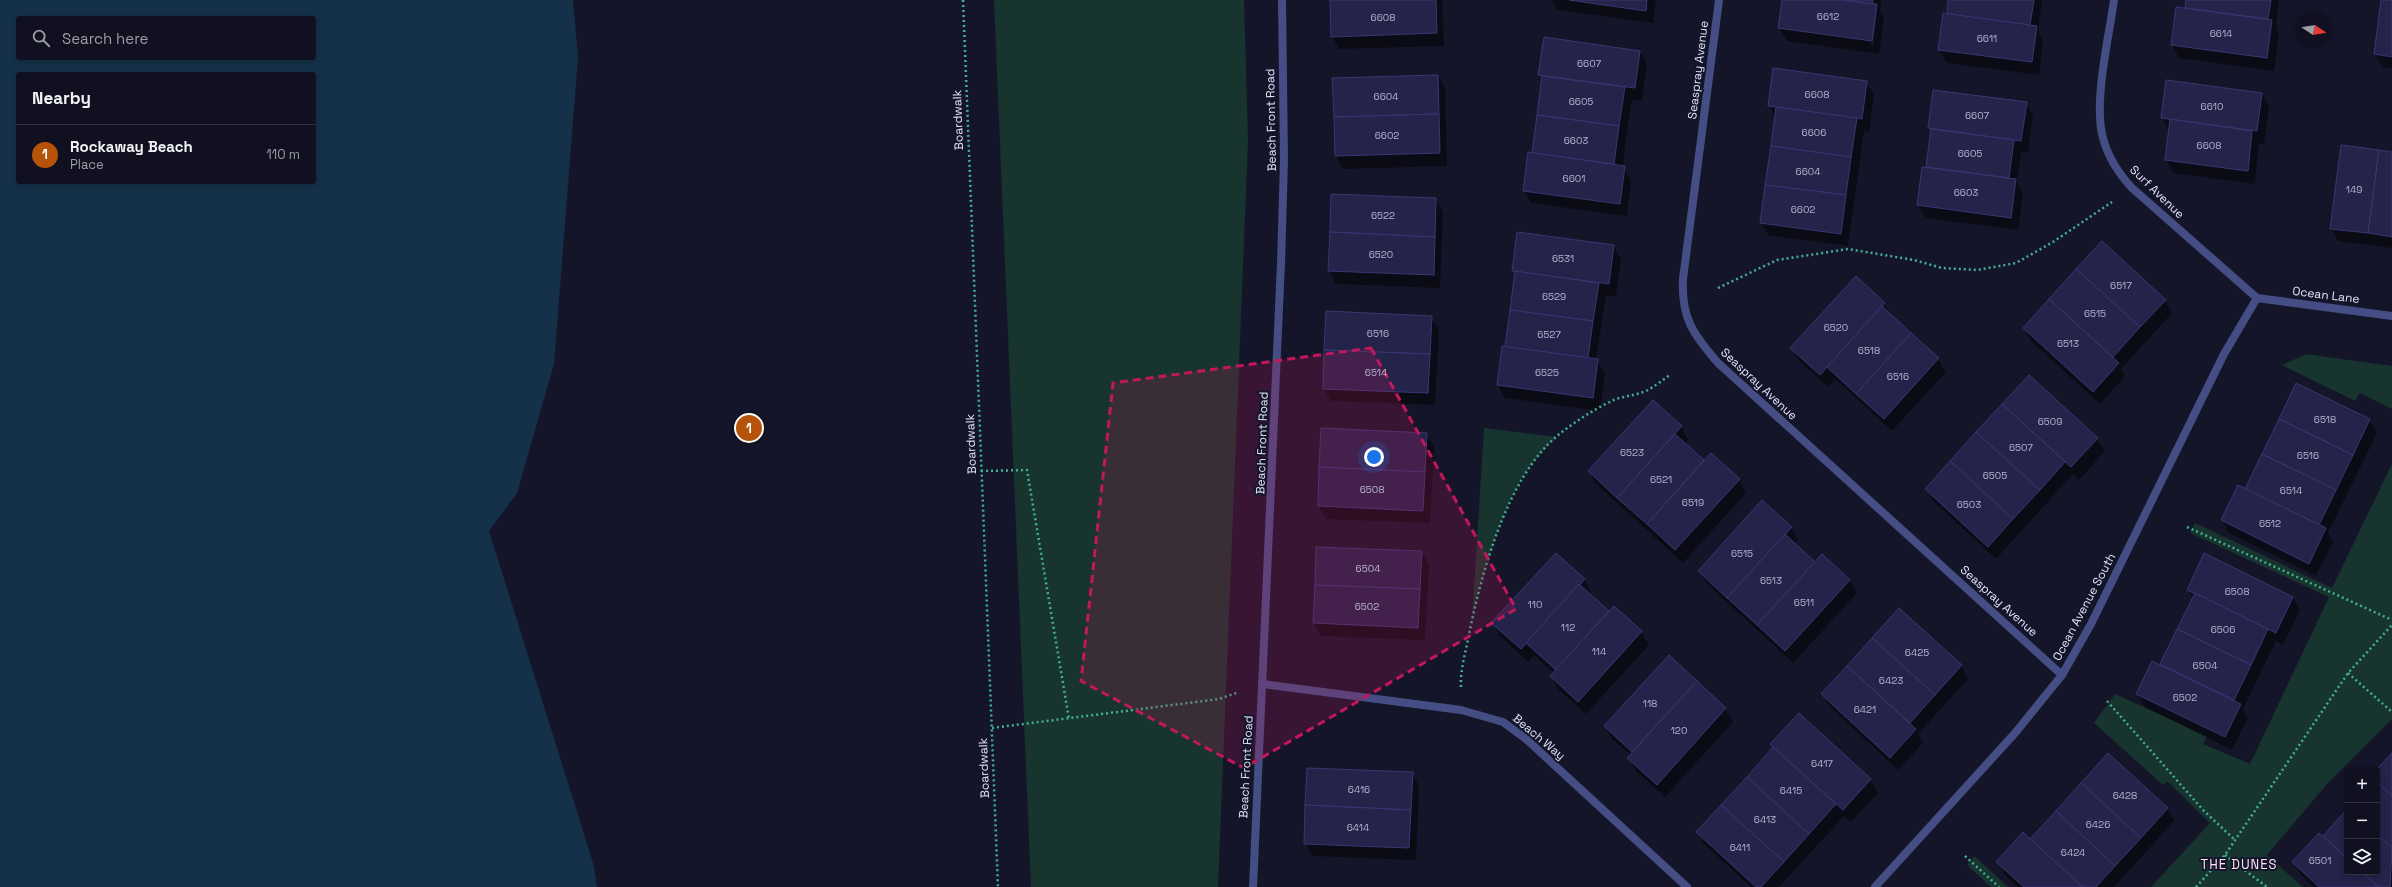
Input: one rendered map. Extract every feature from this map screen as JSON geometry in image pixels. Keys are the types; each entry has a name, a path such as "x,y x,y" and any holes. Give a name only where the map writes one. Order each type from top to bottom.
{"street":[{"name":"Beach Front Road","path":"1253,887 1281,263 1284,160 1282,0"},
{"name":"Seaspray Avenue","path":"1719,0 1683,279 1684,310 1689,325 1707,350 1726,371 2062,675"},
{"name":"Surf Avenue","path":"2114,0 2102,86 2102,137 2108,151 2122,177 2132,188 2257,298"},
{"name":"Ocean Avenue South","path":"1875,887 2016,732 2062,675 2091,624 2224,354 2257,298"},
{"name":"Ocean Lane","path":"2257,298 2392,316"},
{"name":"Beach Way","path":"1262,684 1461,710 1490,717 1515,730 1687,887"}],"path":[{"name":"Boardwalk","path":"963,0 980,471 998,887"},
{"path":"1718,288 1777,260 1848,249 1914,260 1942,268 1977,270 2016,263 2053,242 2132,188"},
{"path":"1461,710 1460,681 1483,574 1508,509 1535,460 1556,437 1584,417 1616,400 1646,391 1671,374"},
{"path":"980,471 1027,470 1069,719"},
{"path":"2188,527 2392,620"},
{"path":"2196,887 2225,855 2348,673 2392,625"},
{"path":"2348,673 2392,712"},
{"path":"992,728 1219,698 1262,684"},
{"path":"2107,700 2204,811 2235,840"},
{"path":"2225,855 2266,887"},
{"path":"1965,856 1999,887"}],"highlighted area":[{"path":"1371,348 1516,609 1244,768 1081,681 1113,383"}],"green space":[{"path":"994,0 1244,0 1248,141 1218,887 1031,887"},
{"path":"2306,354 2392,366 2392,409 2360,393 2355,401 2282,365"},
{"path":"1484,428 1557,437 1543,450 1524,475 1504,514 1482,580 1472,621"},
{"path":"2392,464 2392,719 2327,784 2267,855 2303,887 2151,887 2210,823 2167,781 2163,785 2094,723 2115,694 2207,736 2203,744 2250,764 2329,597 2190,533 2195,523 2332,588"},
{"path":"1974,856 2008,887 1991,887 1967,865"}],"water":[{"path":"0,0 573,0 578,57 554,364 517,493 489,531 594,866 597,887 0,887"}],"building":[{"path":"1330,0 1436,0 1437,33 1331,37"},
{"path":"1569,0 1647,0 1646,11"},
{"path":"1782,0 1844,0 1877,4 1872,41 1778,28"},
{"path":"1844,0 1873,0 1872,4"},
{"path":"1948,0 2034,0 2030,25 1947,14"},
{"path":"2186,0 2271,0 2268,19 2185,8"},
{"path":"2381,0 2392,0 2392,57 2374,54"},
{"path":"2176,7 2272,20 2267,58 2171,45"},
{"path":"1943,13 2037,26 2032,62 1938,50"},
{"path":"1544,37 1640,51 1635,88 1538,75"},
{"path":"1773,68 1867,81 1862,119 1768,106"},
{"path":"1438,75 1439,114 1334,117 1332,78"},
{"path":"1542,76 1625,87 1619,126 1537,115"},
{"path":"2166,80 2262,93 2257,131 2161,118"},
{"path":"1933,90 2027,102 2021,141 1928,128"},
{"path":"1776,107 1857,118 1851,157 1771,146"},
{"path":"1439,114 1440,153 1335,156 1334,117"},
{"path":"1537,115 1619,126 1614,164 1532,153"},
{"path":"2170,119 2252,131 2248,171 2165,160"},
{"path":"1931,129 2014,140 2009,178 1926,167"},
{"path":"2341,145 2379,150 2368,233 2330,229"},
{"path":"1771,146 1851,157 1846,195 1765,185"},
{"path":"2379,150 2392,152 2392,237 2368,233"},
{"path":"1528,152 1625,166 1620,204 1523,191"},
{"path":"1922,167 2016,179 2011,218 1917,205"},
{"path":"1765,185 1846,195 1841,234 1760,223"},
{"path":"1331,194 1436,198 1435,237 1330,232"},
{"path":"1330,232 1435,237 1434,275 1328,271"},
{"path":"1517,232 1614,245 1609,284 1512,271"},
{"path":"2102,241 2166,300 2140,327 2076,269"},
{"path":"2076,269 2140,327 2113,357 2049,299"},
{"path":"1515,271 1599,283 1593,321 1510,310"},
{"path":"1856,276 1885,303 1820,375 1790,348"},
{"path":"2049,299 2119,363 2093,392 2023,328"},
{"path":"1882,306 1911,333 1856,394 1827,367"},
{"path":"1510,310 1593,321 1588,358 1505,347"},
{"path":"1326,311 1432,316 1430,354 1324,350"},
{"path":"1911,333 1939,358 1884,419 1856,394"},
{"path":"1502,346 1598,359 1593,398 1497,385"},
{"path":"1324,350 1430,354 1428,393 1323,389"},
{"path":"2029,375 2098,438 2071,467 2002,404"},
{"path":"2296,383 2370,419 2353,455 2279,419"},
{"path":"1653,400 1682,426 1617,498 1588,471"},
{"path":"2002,404 2065,462 2040,490 1976,432"},
{"path":"2279,419 2353,455 2336,490 2262,454"},
{"path":"1321,428 1427,433 1425,472 1319,467"},
{"path":"1976,432 2040,490 2013,519 1950,461"},
{"path":"1675,434 1704,460 1647,524 1617,498"},
{"path":"1711,453 1740,479 1675,550 1647,524"},
{"path":"2262,454 2336,490 2319,525 2245,489"},
{"path":"1950,461 2013,519 1988,547 1925,489"},
{"path":"1319,467 1425,472 1423,511 1318,506"},
{"path":"2238,485 2326,528 2309,564 2221,520"},
{"path":"1762,500 1792,527 1727,598 1698,571"},
{"path":"1785,534 1815,562 1757,625 1727,598"},
{"path":"1316,547 1422,551 1420,589 1315,585"},
{"path":"1556,553 1585,579 1521,649 1491,623"},
{"path":"2204,553 2293,597 2276,633 2187,590"},
{"path":"1822,554 1850,580 1785,651 1757,625"},
{"path":"1579,584 1609,611 1556,670 1526,643"},
{"path":"1315,585 1420,589 1418,628 1313,623"},
{"path":"2195,593 2268,629 2251,665 2177,629"},
{"path":"1614,606 1642,631 1578,702 1550,676"},
{"path":"1899,608 1962,665 1935,695 1872,638"},
{"path":"2177,629 2251,665 2234,700 2160,664"},
{"path":"1872,638 1935,695 1910,723 1847,666"},
{"path":"1669,655 1697,681 1632,752 1604,726"},
{"path":"2152,661 2241,704 2225,737 2136,694"},
{"path":"1847,666 1916,729 1890,758 1821,694"},
{"path":"1697,681 1726,708 1657,785 1627,758"},
{"path":"1799,713 1871,779 1843,810 1770,744"},
{"path":"1773,747 1836,804 1809,834 1747,777"},
{"path":"2108,753 2168,808 2141,838 2081,783"},
{"path":"2392,753 2392,796 2380,785 2379,767"},
{"path":"1307,768 1413,772 1411,810 1305,805"},
{"path":"1747,777 1809,834 1784,862 1721,805"},
{"path":"2081,783 2141,838 2115,866 2056,811"},
{"path":"2380,785 2392,796 2392,848 2380,838"},
{"path":"1305,805 1411,810 1409,848 1304,844"},
{"path":"1721,805 1784,862 1761,887 1756,887 1696,832"},
{"path":"2056,811 2115,866 2096,887 2083,887 2030,839"},
{"path":"2344,812 2344,855 2323,836"},
{"path":"2023,832 2083,887 2024,887 1996,862"},
{"path":"2319,833 2344,855 2344,875 2365,875 2379,887 2319,887 2292,862"},
{"path":"2380,838 2392,848 2390,887 2379,887 2365,875 2380,875"}],"place":[{"name":"Rockaway Beach","path":"749,428"}],"district":[{"name":"THE DUNES","path":"2239,864"}]}
